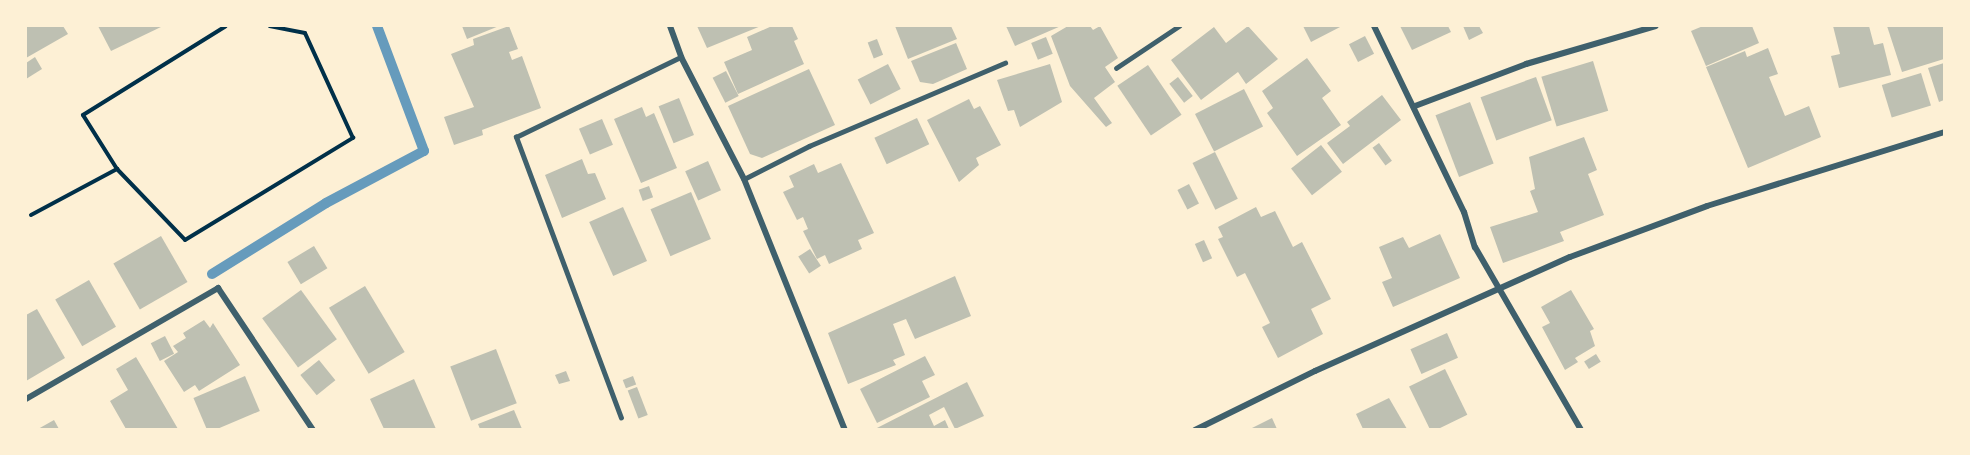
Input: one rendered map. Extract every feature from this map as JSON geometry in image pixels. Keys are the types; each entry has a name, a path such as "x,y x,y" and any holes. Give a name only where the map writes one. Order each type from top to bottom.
{"street":[{"path":"670,26 681,57 744,179 844,429"},
{"path":"1374,26 1415,106 1464,212 1475,247 1581,429"},
{"path":"1415,106 1526,64 1656,26"},
{"path":"1195,429 1315,371 1570,257 1707,206 1944,132"},
{"path":"26,399 218,288 313,429"}],"lane":[{"path":"1116,68 1179,26"},
{"path":"621,418 516,137 681,57"},
{"path":"744,179 809,146 1005,63"}],"path":[{"path":"226,26 83,115 117,169 185,240 353,138 305,33 270,26"},
{"path":"31,215 117,169"}],"building":[{"path":"26,26 63,26 68,34 26,58"},
{"path":"98,26 163,26 111,51"},
{"path":"462,26 499,26 467,39"},
{"path":"509,26 518,49 509,52 512,60 522,56 541,108 482,130 483,135 454,145 444,117 474,107 451,54 474,45 473,39"},
{"path":"697,26 761,26 707,48"},
{"path":"772,26 792,26 798,39 794,41 804,64 738,94 724,62 752,50 747,37"},
{"path":"895,26 951,26 957,39 908,59"},
{"path":"1006,26 1061,26 1015,46"},
{"path":"1068,26 1090,26 1093,30 1100,26 1118,58 1105,67 1115,82 1094,98 1112,123 1106,127 1070,86 1051,36"},
{"path":"1248,26 1278,59 1246,84 1238,72 1201,100 1171,60 1214,27 1226,43"},
{"path":"1303,26 1342,26 1311,42"},
{"path":"1400,26 1448,26 1451,32 1412,50"},
{"path":"1463,26 1479,26 1483,33 1469,40"},
{"path":"1703,26 1752,26 1759,43 1706,66 1691,31"},
{"path":"1833,26 1869,26 1874,45 1883,43 1891,75 1839,88 1831,56 1840,54"},
{"path":"1887,26 1944,26 1944,59 1902,72"},
{"path":"1365,36 1374,54 1358,62 1349,44"},
{"path":"1046,37 1053,54 1038,60 1031,43"},
{"path":"877,39 883,55 874,58 868,43"},
{"path":"956,43 967,69 933,84 920,82 911,61"},
{"path":"1768,48 1778,74 1769,77 1785,116 1809,106 1821,137 1748,168 1706,67 1745,51 1747,57"},
{"path":"35,57 42,69 26,79 26,63"},
{"path":"1307,58 1331,91 1322,98 1341,125 1297,156 1267,113 1273,108 1262,91"},
{"path":"1593,61 1608,111 1557,127 1541,77"},
{"path":"1944,63 1944,100 1939,102 1928,68"},
{"path":"888,64 901,89 870,104 858,79"},
{"path":"1050,64 1062,102 1020,127 1014,110 1008,111 997,80"},
{"path":"1148,65 1182,115 1151,135 1117,86"},
{"path":"809,69 835,125 762,158 750,154 728,106"},
{"path":"726,71 739,96 725,103 713,78"},
{"path":"1921,73 1931,106 1892,118 1882,85"},
{"path":"1178,77 1193,96 1184,103 1169,84"},
{"path":"1536,77 1552,120 1496,140 1481,97"},
{"path":"1244,89 1263,126 1214,151 1195,114"},
{"path":"1382,95 1401,120 1343,164 1327,143 1350,126 1347,122"},
{"path":"679,98 694,135 674,143 659,106"},
{"path":"969,99 974,109 980,106 1001,145 976,158 979,165 959,182 927,120"},
{"path":"1470,102 1494,164 1459,177 1435,115"},
{"path":"642,107 646,117 654,113 677,168 641,183 614,119"},
{"path":"917,118 929,144 887,164 874,138"},
{"path":"602,119 613,145 590,155 579,129"},
{"path":"1584,137 1597,170 1588,174 1604,215 1560,232 1564,241 1503,263 1490,227 1538,212 1530,191 1535,189 1529,157"},
{"path":"1379,143 1392,161 1385,166 1373,148"},
{"path":"1321,145 1342,172 1312,195 1291,168"},
{"path":"1215,152 1238,199 1215,210 1193,163"},
{"path":"582,159 588,174 595,173 606,199 562,218 545,175"},
{"path":"708,161 721,190 698,200 685,171"},
{"path":"841,163 874,233 858,240 862,249 829,264 825,255 817,259 803,231 808,229 803,217 797,220 783,192 794,187 789,176 814,164 818,173"},
{"path":"1189,184 1199,204 1187,210 1177,190"},
{"path":"649,186 653,197 643,201 639,190"},
{"path":"691,192 711,239 670,256 650,209"},
{"path":"623,207 647,261 613,276 589,222"},
{"path":"1256,207 1261,217 1275,211 1293,247 1302,242 1331,299 1311,309 1323,334 1278,358 1262,327 1270,323 1245,273 1237,277 1218,239 1223,237 1218,227"},
{"path":"1440,234 1460,278 1393,307 1382,282 1392,278 1379,247 1403,237 1409,248"},
{"path":"161,236 188,282 140,309 113,264"},
{"path":"1204,240 1212,258 1203,262 1195,244"},
{"path":"314,246 327,268 301,284 287,262"},
{"path":"810,249 821,266 809,273 798,257"},
{"path":"955,276 971,316 915,339 906,319 893,324 905,355 893,360 896,365 848,384 828,333"},
{"path":"89,280 116,327 82,346 55,300"},
{"path":"365,286 405,352 369,374 329,308"},
{"path":"301,290 337,339 298,368 262,318"},
{"path":"1571,290 1594,329 1590,331 1595,346 1575,358 1578,362 1565,370 1542,327 1550,323 1541,307"},
{"path":"37,309 65,358 26,381 26,315"},
{"path":"204,320 210,328 213,323 240,365 199,391 195,385 184,392 164,361 178,352 173,346 186,338 183,333"},
{"path":"1447,333 1458,358 1421,374 1410,349"},
{"path":"165,336 174,354 160,361 151,343"},
{"path":"496,349 517,403 471,421 450,367"},
{"path":"1596,354 1601,362 1589,369 1584,361"},
{"path":"925,356 935,375 922,381 930,397 877,423 860,389"},
{"path":"136,357 178,429 126,429 110,401 128,390 116,369"},
{"path":"319,360 335,380 317,395 300,375"},
{"path":"1445,369 1467,415 1436,430 1430,430 1409,387"},
{"path":"566,371 570,381 559,384 555,375"},
{"path":"245,376 260,411 215,430 207,430 193,398"},
{"path":"633,376 636,384 626,388 623,380"},
{"path":"414,379 436,429 384,429 370,399"},
{"path":"967,382 984,416 955,429 944,407 929,415 934,426 945,420 949,429 875,429"},
{"path":"637,387 648,415 638,419 628,391"},
{"path":"1389,398 1407,429 1363,429 1356,414"},
{"path":"514,410 522,429 480,429 478,424"},
{"path":"1272,418 1277,429 1250,429"},
{"path":"54,420 59,429 38,429"}],"waterway":[{"path":"212,274 326,203 424,151 377,26"}]}
